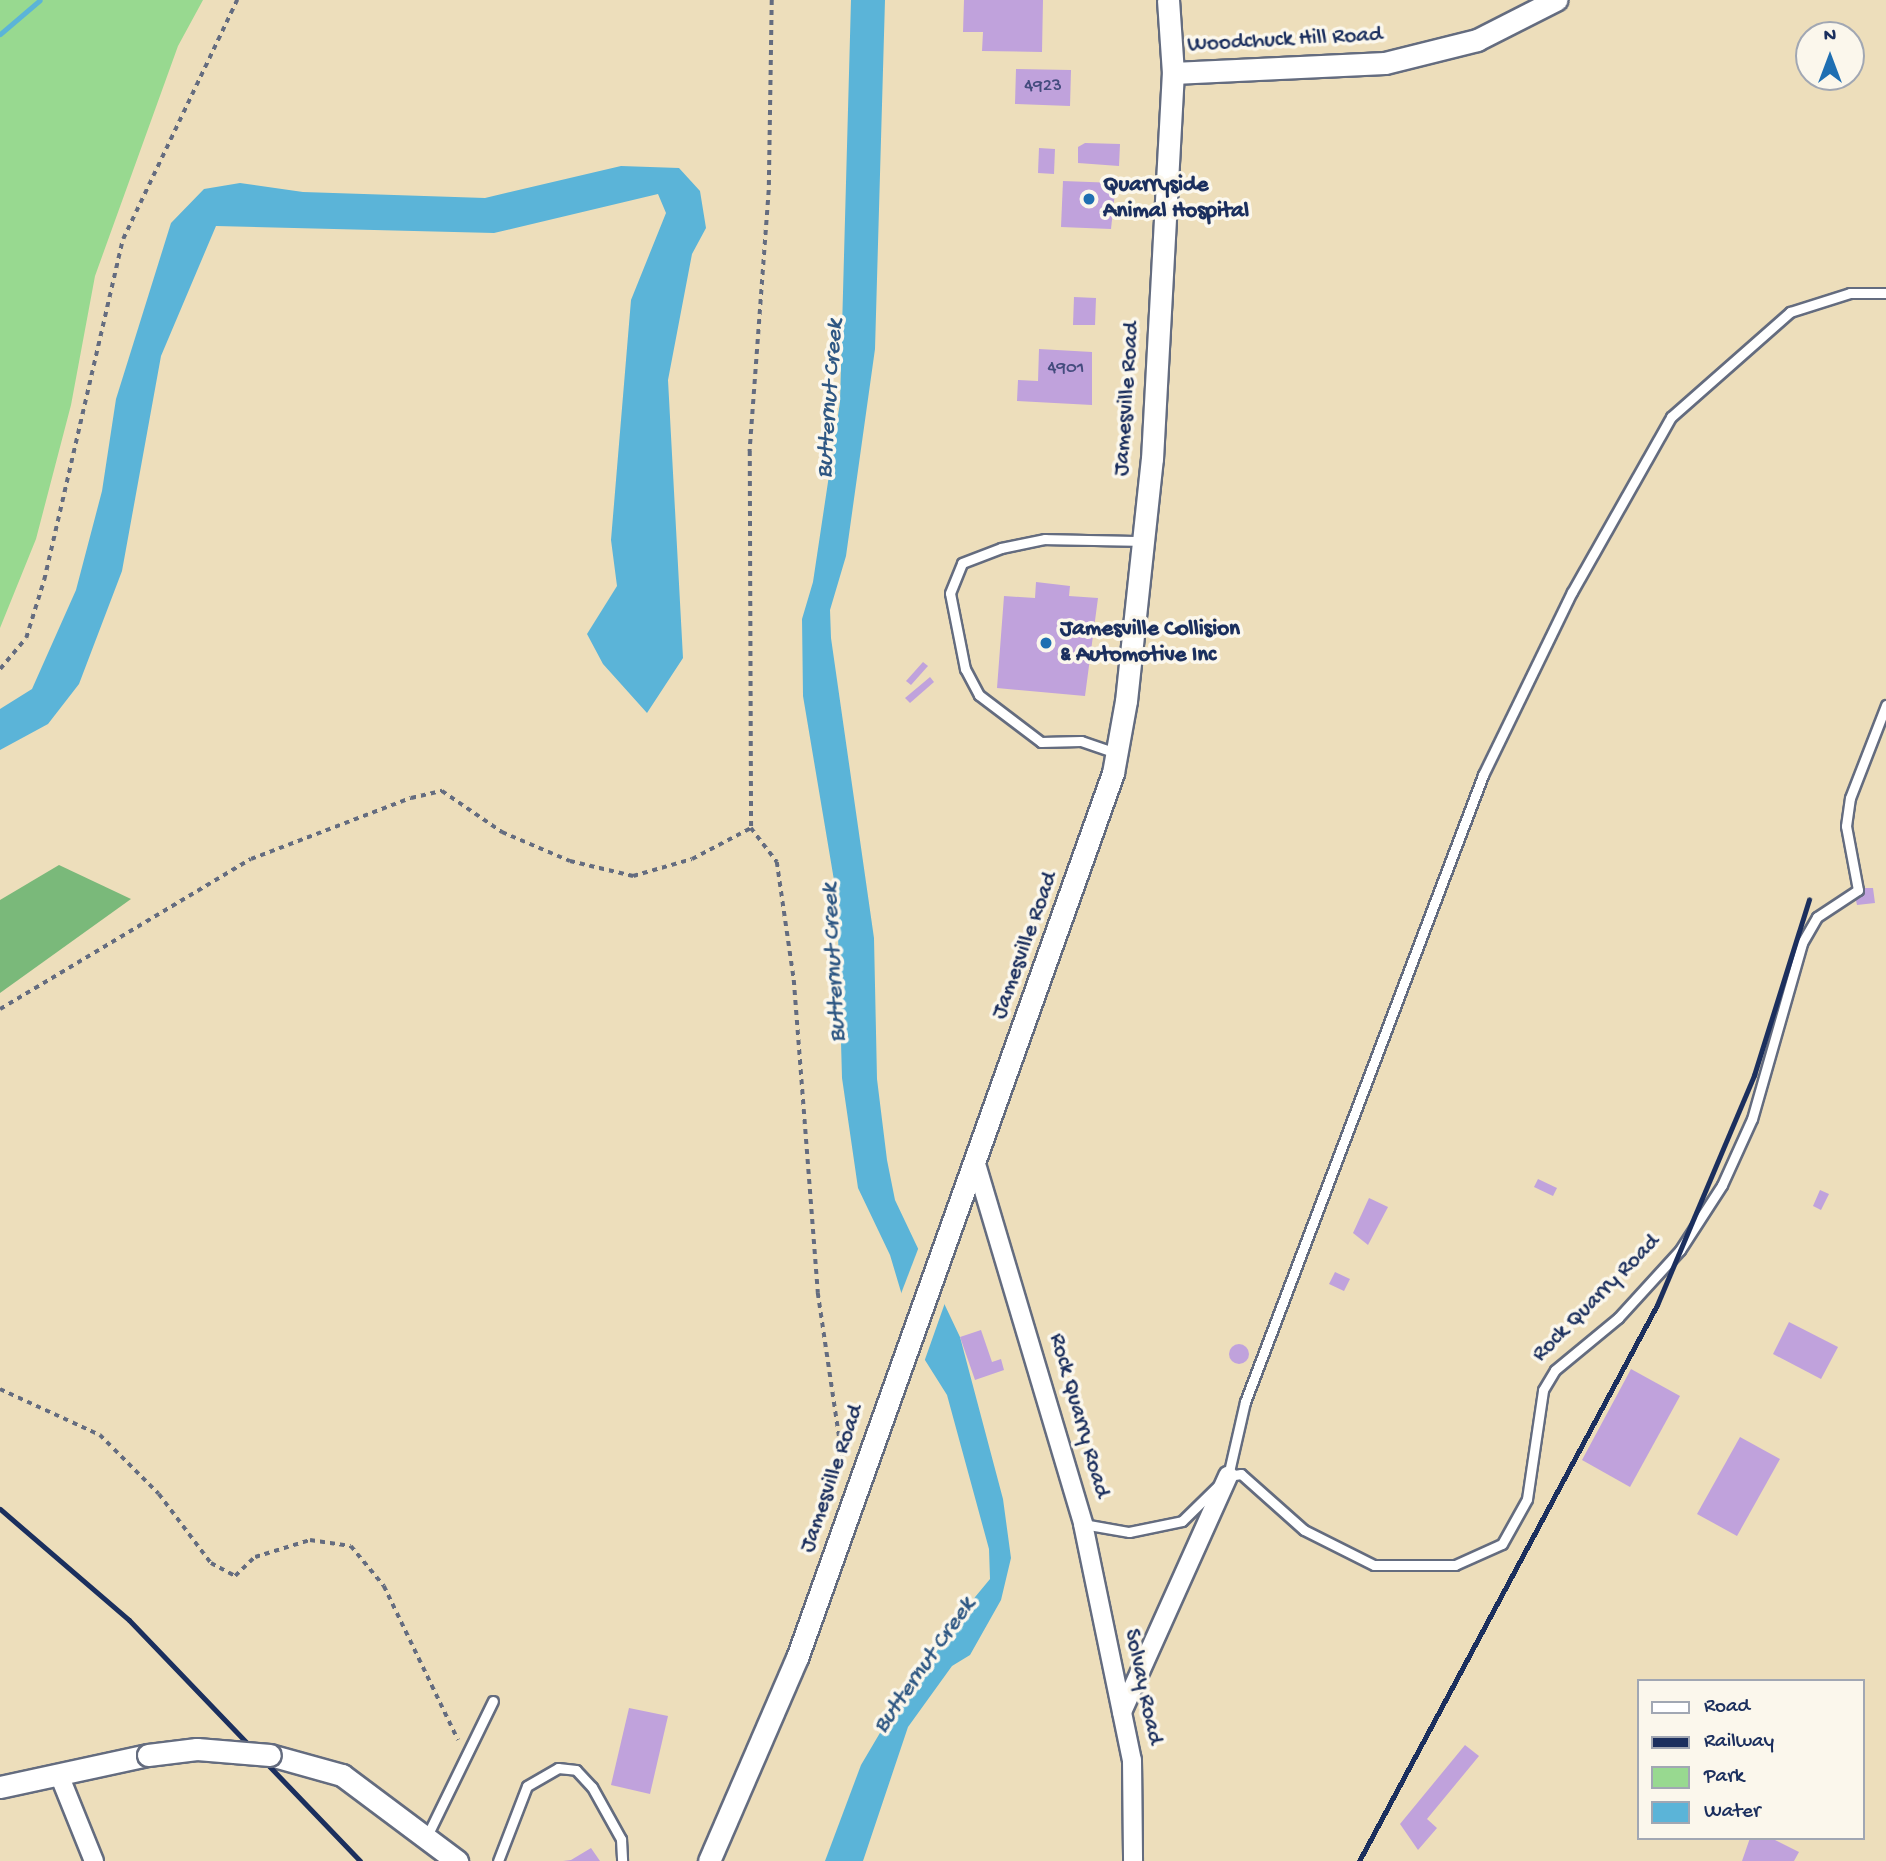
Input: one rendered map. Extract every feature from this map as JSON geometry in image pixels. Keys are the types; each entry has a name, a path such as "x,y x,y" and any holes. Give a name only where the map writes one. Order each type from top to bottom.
{"street":[{"name":"Jamesville Road","path":"709,1861 797,1658 941,1248 976,1164 1090,846 1116,753 1143,541 1173,74 1168,0"},
{"name":"Woodchuck Hill Road","path":"1173,74 1385,63 1477,40 1556,0"},
{"name":"Rock Quarry Road","path":"976,1164 1083,1524"},
{"path":"1122,1713 1228,1476"},
{"name":"Solvay Road","path":"1083,1524 1122,1713 1137,1810 1132,1861"},
{"path":"0,1787 60,1777 148,1755 248,1751 313,1764 352,1781 428,1834 457,1861"},
{"path":"60,1777 94,1861"}],"lane":[{"path":"1228,1476 1245,1402 1483,775 1572,592 1671,417 1790,312 1850,293 1886,293"},
{"path":"1116,753 1081,741 1041,742 979,695 965,669 950,593 962,563 1001,548 1045,539 1143,541"},
{"name":"Rock Quarry Road","path":"1083,1524 1129,1532 1182,1521 1228,1476 1250,1479 1304,1530 1374,1565 1455,1565 1502,1544 1527,1499 1543,1390 1555,1370 1618,1318 1680,1250 1722,1185 1752,1119 1802,943 1817,917 1858,890 1846,826 1850,799 1886,705"},
{"path":"428,1834 493,1701"},
{"path":"498,1861 527,1786 558,1768 576,1770 592,1787 621,1839 622,1861"}],"path":[{"path":"0,669 26,638 44,580 123,239 237,0"},
{"path":"772,0 769,190 750,451 751,828 777,862 783,902 818,1293 850,1513"},
{"path":"0,1009 251,859 411,798 442,791 502,832 570,861 633,876 692,859 751,828"},
{"path":"0,1389 100,1435 159,1494 211,1563 235,1576 255,1557 310,1540 351,1546 384,1586 467,1758"}],"green space":[{"path":"0,0 203,0 178,46 95,276 71,405 36,539 0,628"},
{"path":"59,865 131,899 0,993 0,900"}],"water":[{"name":"Butternut Creek","path":"851,0 885,0 875,349 846,556 830,610 831,638 874,938 877,1079 887,1160 895,1200 960,1337 1003,1499 1011,1558 1001,1600 970,1655 952,1666 908,1727 863,1861 825,1861 861,1765 923,1660 990,1579 989,1549 947,1395 918,1349 890,1255 858,1188 842,1078 837,898 803,696 802,619 813,582 840,402"},
{"path":"621,166 679,168 700,191 706,228 692,254 668,380 683,658 647,713 603,664 587,634 617,586 611,540 631,300 666,213 658,194 494,233 216,226 161,356 122,571 79,684 48,724 0,750 0,709 32,689 76,590 102,491 116,399 171,223 204,189 240,183 303,192 485,198"}],"pier":[{"path":"920,1244 946,1300 923,1365 899,1299"}],"building":[{"path":"964,0 1043,0 1042,52 982,51 983,32 963,32"},
{"path":"1016,69 1071,70 1070,106 1015,104"},
{"path":"1085,143 1120,144 1119,166 1078,163 1078,147"},
{"path":"1039,148 1055,149 1054,174 1038,173"},
{"name":"Quarryside Animal Hospital","path":"1063,181 1116,183 1111,229 1061,227"},
{"path":"1074,297 1096,298 1095,325 1073,325"},
{"path":"1039,349 1092,352 1092,405 1017,401 1018,380 1038,381"},
{"name":"Jamesville Collision & Automotive Inc","path":"1036,582 1070,586 1069,596 1098,598 1085,696 997,688 1004,596 1035,598"},
{"path":"923,662 928,666 911,685 906,681"},
{"path":"930,677 934,682 910,703 905,698"},
{"path":"1856,888 1873,888 1875,903 1857,905 1855,896 1864,895"},
{"path":"1538,1179 1557,1188 1553,1196 1534,1187"},
{"path":"1820,1190 1829,1194 1821,1210 1813,1206"},
{"path":"1369,1198 1388,1207 1368,1245 1353,1233"},
{"path":"1335,1272 1350,1279 1344,1291 1329,1284"},
{"path":"1789,1322 1838,1347 1821,1379 1773,1354"},
{"path":"981,1330 992,1362 1001,1359 1004,1370 975,1380 960,1337"},
{"path":"1239,1344 1246,1347 1249,1354 1246,1361 1239,1364 1232,1361 1229,1354 1232,1347"},
{"path":"1631,1369 1680,1396 1630,1487 1582,1460"},
{"path":"1740,1437 1780,1459 1737,1536 1697,1514"},
{"path":"629,1708 668,1716 650,1794 611,1785"},
{"path":"1465,1745 1479,1756 1427,1819 1437,1828 1418,1850 1400,1824"},
{"path":"1749,1840 1775,1840 1799,1852 1794,1861 1742,1861"},
{"path":"591,1848 600,1861 563,1861 571,1860"}],"waterway":[{"path":"0,34 40,0"}],"railway":[{"path":"1359,1861 1657,1305 1754,1075 1809,899"},
{"path":"0,1509 129,1620 360,1861"}],"place":[{"name":"Quarryside Animal Hospital","path":"1089,199"},
{"name":"Jamesville Collision & Automotive Inc","path":"1046,643"}]}
